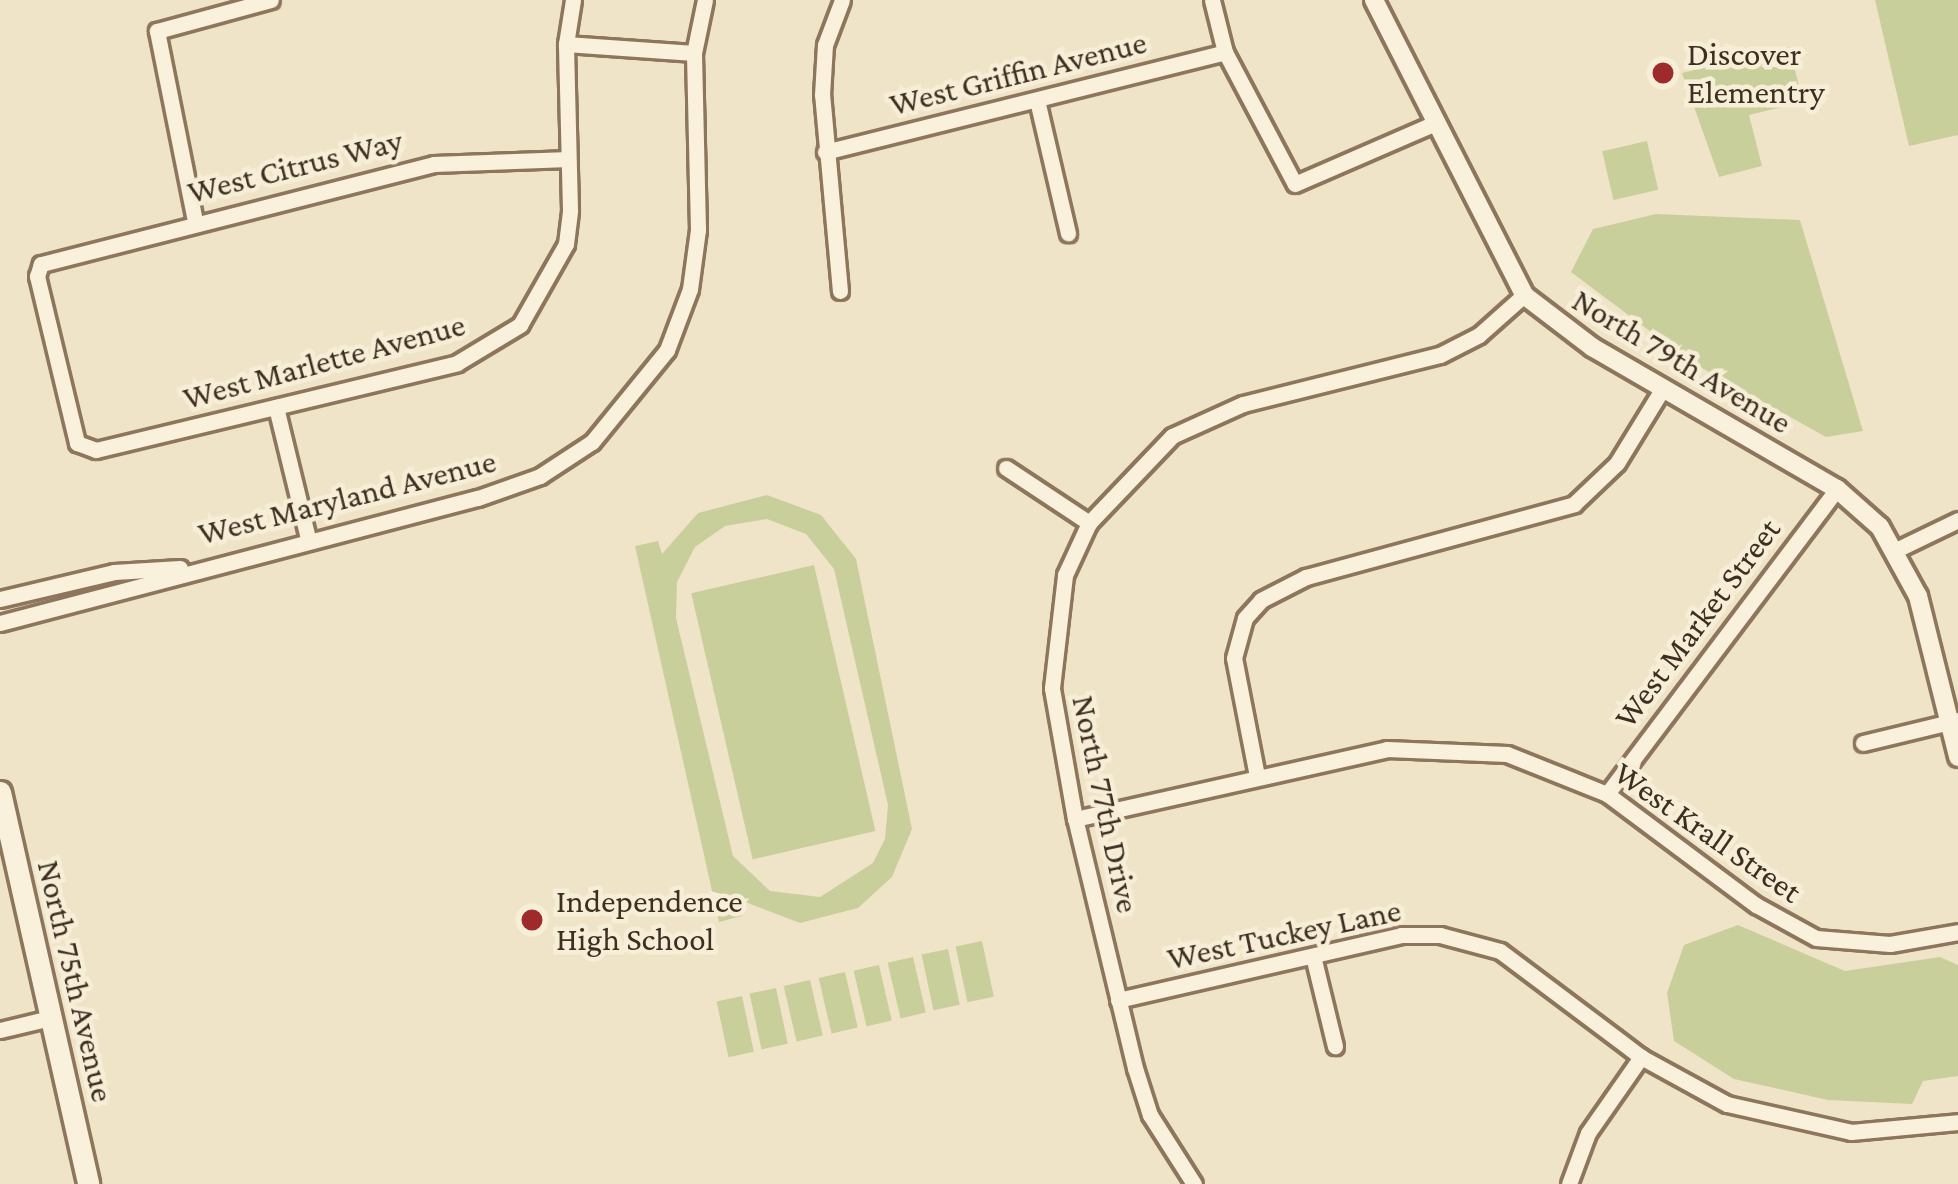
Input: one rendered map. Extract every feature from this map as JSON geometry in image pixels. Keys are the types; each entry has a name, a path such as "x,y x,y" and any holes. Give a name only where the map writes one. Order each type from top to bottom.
{"main road":[{"name":"North 75th Avenue","path":"0,792 88,1184"}],"street":[{"path":"195,221 157,31 271,0"},
{"name":"West Marlette Avenue","path":"86,449 457,363 520,325 566,244 566,44 573,0"},
{"name":"West Maryland Avenue","path":"0,622 126,593 187,568 540,476 592,442 644,387 667,350 695,263 694,53 704,0"},
{"path":"840,292 826,152 825,45 842,0"},
{"path":"1212,0 1225,52 1295,184 1436,123"},
{"name":"North 79th Avenue","path":"1374,0 1524,295 1663,388 1837,489 1896,550 1918,596 1954,721 1958,757"},
{"path":"566,44 694,53"},
{"name":"West Griffin Avenue","path":"826,152 1225,52"},
{"path":"1037,100 1068,232"},
{"name":"West Citrus Way","path":"86,449 77,442 37,277 41,264 195,221 434,164 568,159"},
{"name":"North 77th Drive","path":"1193,1183 1150,1115 1075,819 1052,652 1066,575 1089,523 1136,467 1203,419 1440,355 1479,335 1524,295"},
{"path":"1257,776 1236,683 1246,618 1280,587 1306,577 1574,504 1617,463 1663,388"},
{"path":"275,406 308,538"},
{"path":"1006,468 1089,523"},
{"name":"West Market Street","path":"1606,794 1837,489"},
{"path":"1896,550 1958,520"},
{"name":"West Maryland Avenue","path":"0,599 113,572 187,568"},
{"path":"1863,743 1954,721"},
{"name":"West Krall Street","path":"1075,819 1387,749 1463,748 1553,769 1606,794 1756,905 1816,938 1890,944 1958,932"},
{"name":"West Tuckey Lane","path":"1118,1000 1401,935 1470,940 1533,971 1641,1057 1727,1104 1805,1126 1892,1131 1958,1122"},
{"path":"1313,956 1335,1046"},
{"path":"0,1030 50,1018"},
{"path":"1569,1184 1588,1133 1641,1057"}],"green space":[{"path":"1875,0 1958,0 1958,135 1909,146"},
{"path":"1789,47 1803,102 1749,115 1762,166 1719,177 1682,73"},
{"path":"1647,141 1658,190 1613,200 1602,151"},
{"path":"1656,214 1800,220 1863,431 1826,437 1691,362 1571,272 1593,229"},
{"path":"767,495 821,515 856,559 912,829 892,877 858,908 800,923 740,900 742,916 719,922 635,546 658,541 662,554 698,513","holes":["767,519 806,534 834,569 888,805 885,839 873,863 820,897 770,891 733,856 676,618 677,582 695,547 725,526"]},
{"path":"814,565 875,831 753,859 691,593"},
{"path":"1738,925 1845,971 1940,957 1958,965 1958,1076 1923,1081 1912,1104 1828,1100 1734,1079 1674,1041 1667,993 1684,945"},
{"path":"982,941 994,997 967,1002 956,947"},
{"path":"948,949 960,1005 933,1010 922,955"},
{"path":"913,957 926,1013 900,1018 888,963"},
{"path":"879,965 892,1021 866,1026 854,971"},
{"path":"845,972 858,1028 832,1034 819,978"},
{"path":"810,980 823,1036 797,1042 784,986"},
{"path":"776,988 788,1044 761,1049 750,994"},
{"path":"742,996 754,1052 728,1057 717,1001"}],"place":[{"name":"Discover Elementry","path":"1663,73"},
{"name":"Independence High School","path":"532,920"}]}
